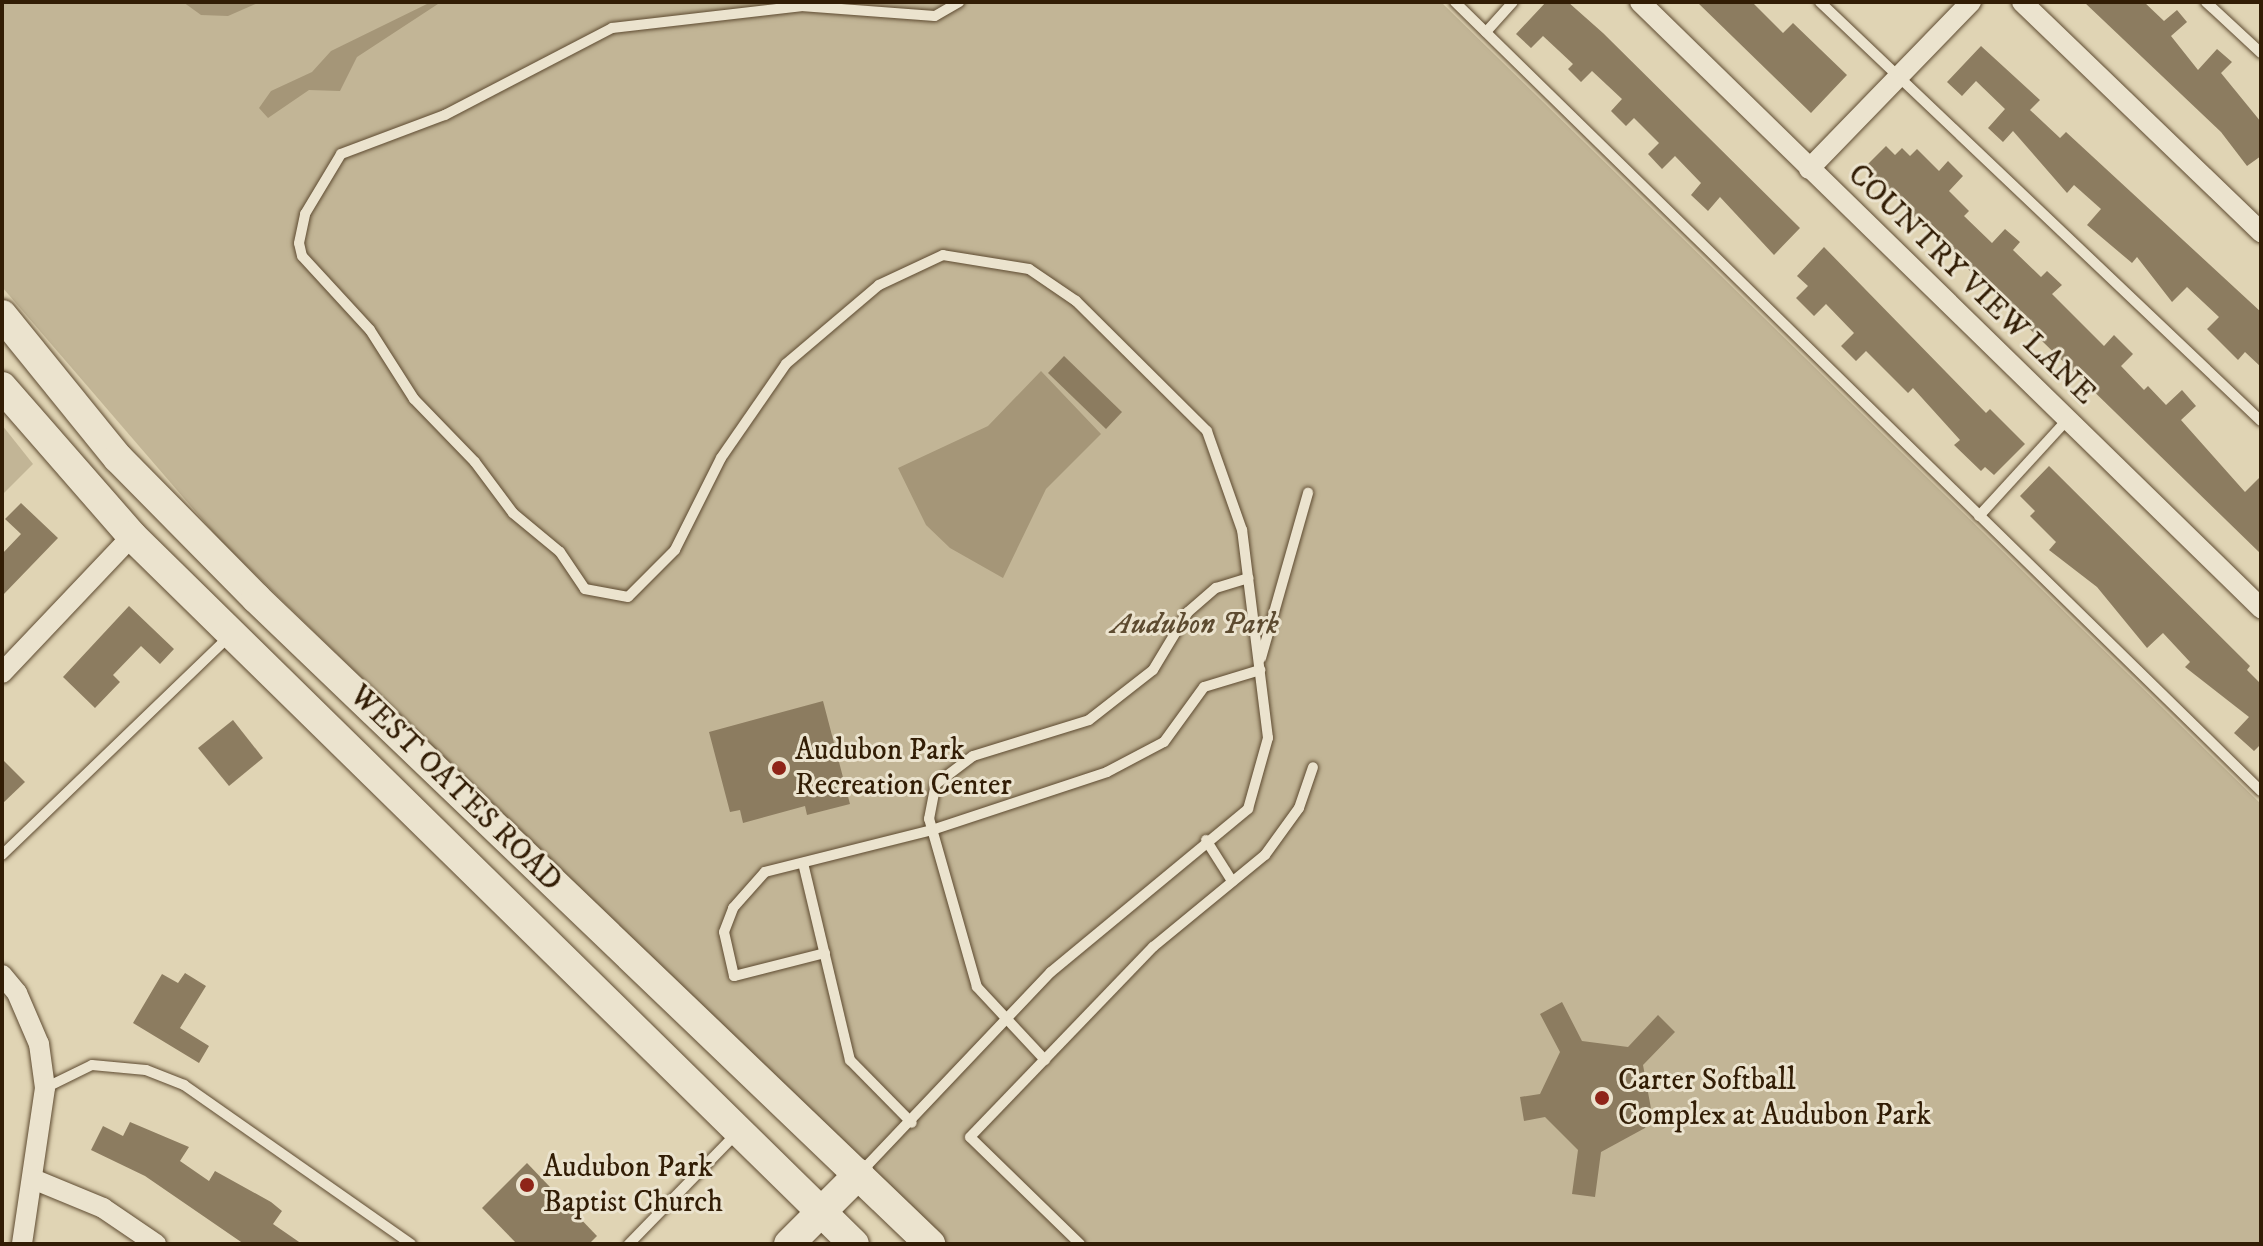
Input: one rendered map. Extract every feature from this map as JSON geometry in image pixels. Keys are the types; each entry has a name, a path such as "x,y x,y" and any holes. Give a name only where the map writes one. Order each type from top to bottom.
{"main road":[{"name":"WEST OATES ROAD","path":"2,315 118,458 256,598 930,1244"},
{"name":"WEST OATES ROAD","path":"2,387 132,536 854,1244"},
{"path":"118,458 134,497 132,536 162,532 182,539 256,598"},
{"path":"789,1244 859,1174"}],"street":[{"name":"COUNTRY VIEW LANE","path":"1640,2 2261,608"},
{"path":"1809,169 1971,2"},
{"path":"2022,2 2261,232"},
{"path":"2,673 132,536"},
{"path":"2,975 17,993 39,1044 45,1088 22,1244"},
{"path":"33,1179 103,1208 156,1244"}],"lane":[{"path":"859,1174 912,1123 1051,972 1206,840 1248,809 1268,738 1242,530 1207,431 1147,367 1076,301 1029,269 943,255 879,285 786,364 721,458 675,550 628,597 585,589 560,552 513,513 475,462 414,399 370,330 302,256 305,214 341,154 445,115 612,28 803,4 935,16 959,2"},
{"path":"1455,2 2261,791"},
{"path":"1486,32 1513,2"},
{"path":"1820,2 2261,421"},
{"path":"2206,2 2261,53"},
{"path":"1979,516 2066,421"},
{"path":"1260,667 1308,493"},
{"path":"1045,1060 1006,1022 977,987 932,830 936,784 973,756 1089,720 1153,670 1188,612 1216,588 1248,578"},
{"path":"2,855 232,634"},
{"path":"825,953 734,976 724,932 733,908 765,872 932,830 1107,772 1164,742 1204,687 1260,667"},
{"path":"1080,1244 970,1137 1153,947 1281,836 1313,767"},
{"path":"1206,840 1232,881"},
{"path":"803,863 850,1060 912,1123"},
{"path":"45,1088 92,1065 146,1070 184,1085 411,1244"},
{"path":"629,1244 739,1131"}],"green space":[{"name":"Audubon Park","path":"2,2 1441,2 2261,804 2261,1244 944,1244 220,540 2,287"},
{"path":"2,425 33,464 2,495"}],"shaded area":[{"path":"183,2 260,2 228,16 201,15"},
{"path":"431,2 441,2 357,57 340,91 309,90 268,118 259,108 271,91 312,72 331,51"},
{"path":"1041,371 1101,434 1046,489 1003,578 950,548 926,525 898,468 988,426"}],"building":[{"path":"1546,2 1568,2 1603,33 1800,228 1774,255 1720,197 1708,211 1691,195 1701,183 1675,156 1662,169 1648,154 1659,143 1634,118 1626,126 1611,111 1622,99 1592,71 1581,82 1568,69 1573,64 1543,36 1531,48 1516,34"},
{"path":"1697,2 1752,2 1783,33 1793,23 1847,75 1811,113"},
{"path":"2084,2 2144,2 2164,21 2177,10 2187,22 2171,36 2198,70 2217,49 2232,62 2221,73 2261,122 2261,156 2247,166 2221,132"},
{"path":"1981,46 2040,100 2030,110 2060,138 2066,132 2261,312 2261,367 2245,352 2238,360 2207,329 2219,317 2187,287 2172,302 2137,257 2132,263 2087,225 2101,209 2074,185 2067,193 2013,131 2003,142 1988,128 2005,109 1976,81 1962,96 1947,82"},
{"path":"1886,146 1895,155 1902,148 1910,156 1917,149 1939,171 1948,161 1963,176 1949,191 1969,211 1964,216 1992,243 2005,229 2020,242 2013,250 2041,277 2047,271 2062,285 2052,294 2104,346 2114,335 2133,354 2121,366 2144,390 2148,386 2166,405 2182,390 2196,406 2181,420 2245,492 2261,476 2261,554 1864,168"},
{"path":"1824,247 1986,413 1990,409 2025,444 1994,475 1985,467 1981,471 1954,445 1960,440 1913,388 1908,393 1866,351 1856,361 1841,346 1854,333 1826,304 1814,316 1796,298 1808,286 1797,276"},
{"path":"1064,356 1122,412 1106,429 1048,373"},
{"path":"2049,466 2250,666 2247,670 2261,684 2261,744 2254,751 2234,733 2249,717 2185,667 2190,662 2163,633 2147,648 2097,587 2049,550 2056,542 2030,516 2035,511 2020,496"},
{"path":"21,503 58,538 2,596 2,554 21,534 5,519"},
{"path":"129,606 174,649 160,664 141,646 113,675 120,682 95,708 63,677"},
{"name":"Audubon Park Recreation Center","path":"823,701 850,804 807,815 805,806 743,823 740,810 730,812 709,732"},
{"path":"233,720 263,758 229,786 198,748"},
{"path":"2,759 25,782 2,804"},
{"path":"185,973 206,986 180,1028 209,1046 199,1063 133,1023 162,974 178,983"},
{"path":"1562,1002 1582,1041 1628,1047 1658,1015 1675,1032 1643,1065 1652,1114 1645,1128 1601,1152 1595,1197 1572,1194 1578,1150 1545,1117 1524,1121 1520,1097 1540,1094 1560,1052 1540,1014"},
{"path":"130,1122 189,1147 180,1161 209,1181 215,1171 271,1202 282,1211 273,1224 302,1244 244,1244 145,1176 91,1150 103,1126 123,1136"},
{"name":"Audubon Park Baptist Church","path":"527,1163 597,1236 589,1244 517,1244 482,1208"}],"place":[{"name":"Audubon Park Recreation Center","path":"779,768"},
{"name":"Carter Softball Complex at Audubon Park","path":"1602,1098"},
{"name":"Audubon Park Baptist Church","path":"527,1185"}]}
